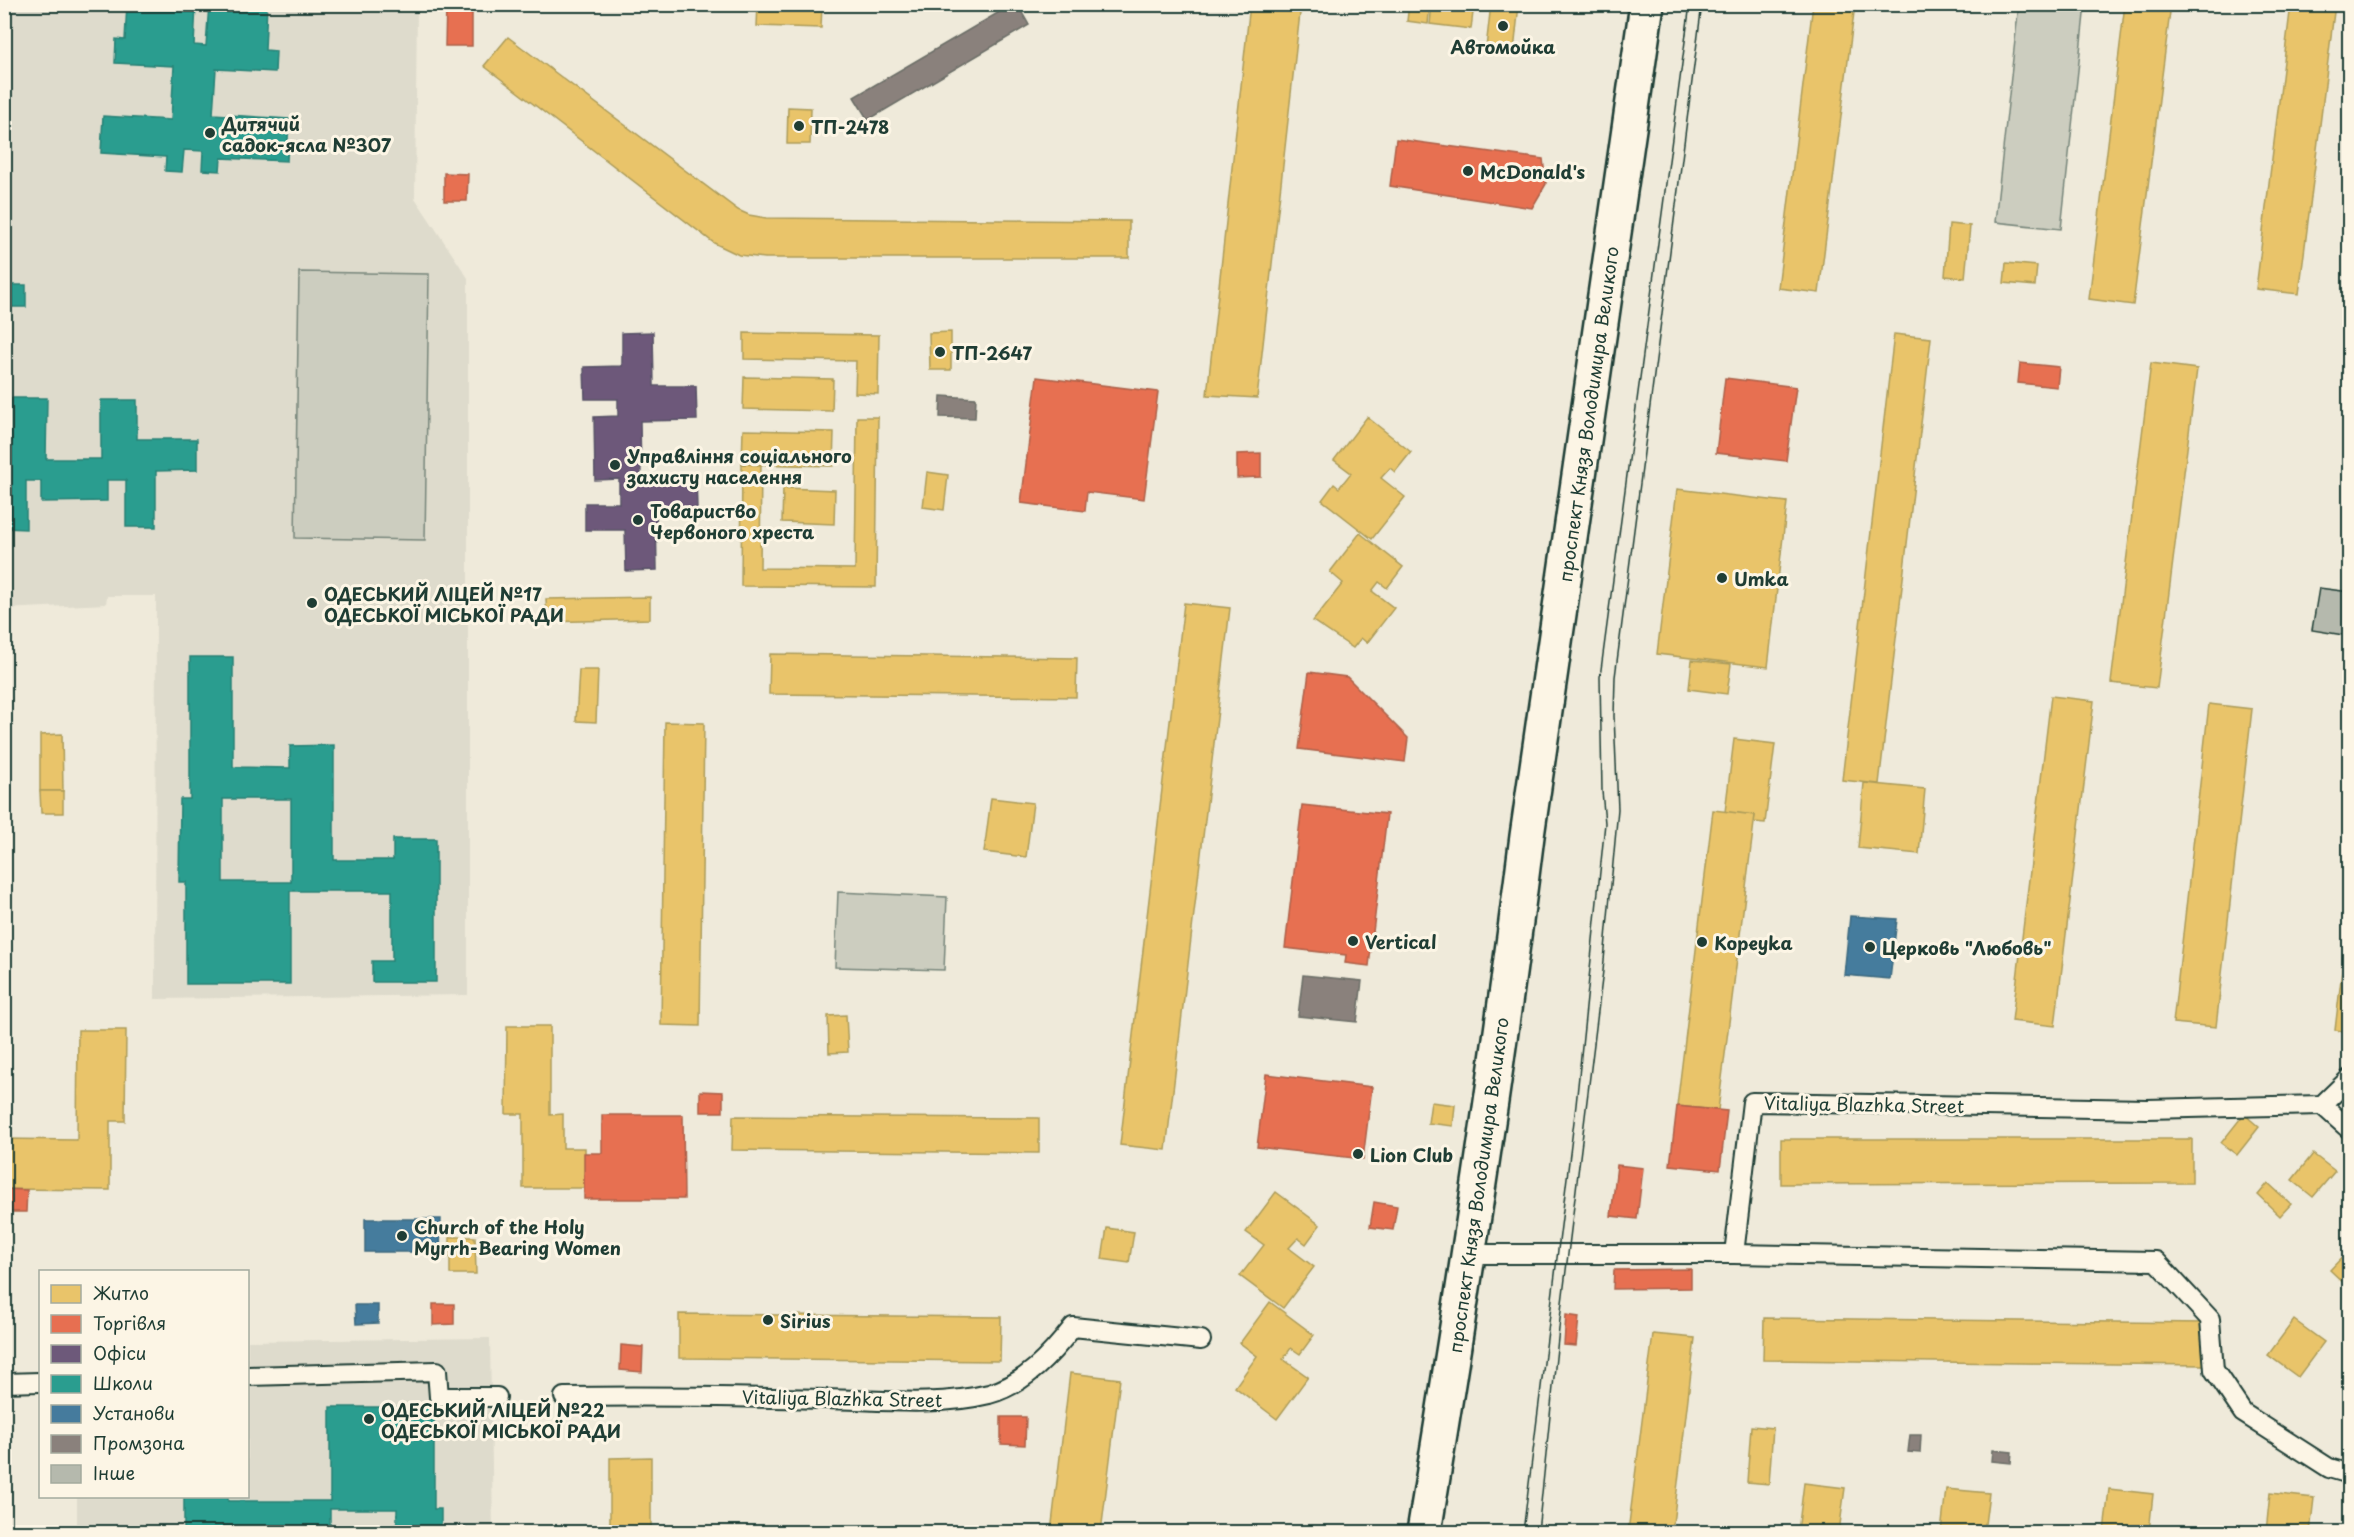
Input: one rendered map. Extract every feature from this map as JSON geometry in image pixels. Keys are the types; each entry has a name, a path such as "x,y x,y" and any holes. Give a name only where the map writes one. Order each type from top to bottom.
{"highway":[{"name":"проспект Князя Володимира Великого","path":"1424,1533 1511,962 1647,4"}],"street":[{"path":"2349,1078 2322,1105 2349,1130"},
{"name":"Vitaliya Blazhka Street","path":"1734,1254 1752,1102 2147,1108 2322,1105"},
{"path":"1468,1254 1734,1254 2156,1261 2210,1319 2214,1370 2243,1413 2329,1468 2349,1474"},
{"name":"Vitaliya Blazhka Street","path":"564,1397 674,1396 942,1401 991,1393 1023,1378 1051,1355 1073,1327 1201,1340"},
{"path":"249,1376 437,1371 439,1396 496,1397"},
{"path":"4,1383 39,1382"}],"shaded area":[{"path":"2019,4 2085,5 2061,229 1995,222"},
{"path":"7,5 417,5 415,198 468,278 468,995 155,999 156,596 107,596 106,604 5,609 4,71"},
{"path":"299,272 429,274 425,540 295,538"},
{"path":"838,892 947,897 944,970 835,967"},
{"name":"ОДЕСЬКИЙ ЛІЦЕЙ №22 ОДЕСЬКОЇ МІСЬКОЇ РАДИ","path":"490,1338 493,1532 77,1532 77,1498 249,1498 249,1341"}],"building: Житло":[{"path":"758,4 822,4 821,28 757,26"},
{"path":"1250,4 1301,4 1257,398 1207,395"},
{"path":"1409,4 1430,4 1428,24 1407,21"},
{"path":"1432,4 1474,4 1471,29 1430,24"},
{"name":"Автомойка","path":"1491,4 1519,4 1514,51 1486,48"},
{"path":"1813,4 1855,4 1819,293 1778,288"},
{"path":"2125,4 2171,4 2133,305 2089,299"},
{"path":"2291,4 2335,4 2299,294 2256,289"},
{"path":"508,37 738,210 749,215 766,218 1129,221 1129,258 765,258 739,255 714,243 484,66"},
{"name":"ТП-2478","path":"788,107 811,108 810,144 787,144"},
{"path":"1949,224 1970,226 1965,278 1945,276"},
{"path":"2006,263 2037,266 2035,286 2004,283"},
{"name":"ТП-2647","path":"951,332 951,370 930,370 929,333"},
{"path":"744,333 879,335 878,394 855,393 856,361 744,359"},
{"path":"1894,334 1931,338 1879,784 1842,780"},
{"path":"2151,363 2197,369 2157,688 2111,683"},
{"path":"744,377 833,379 832,411 743,409"},
{"path":"857,417 878,417 876,587 741,586 742,464 761,465 760,568 855,569"},
{"path":"1367,417 1411,452 1395,472 1390,468 1381,478 1405,497 1372,539 1322,500 1334,484 1339,488 1351,473 1334,460"},
{"path":"743,430 834,432 833,466 742,464"},
{"path":"927,472 948,475 944,510 923,507"},
{"path":"783,488 835,490 834,524 782,522"},
{"name":"Umka","path":"1677,489 1787,502 1768,667 1657,654"},
{"path":"1360,533 1403,567 1387,588 1379,582 1372,591 1394,608 1367,643 1361,638 1353,648 1313,621 1343,583 1330,572"},
{"path":"650,597 650,619 547,622 546,599"},
{"path":"1184,603 1230,608 1166,1150 1120,1145"},
{"path":"770,654 1077,658 1076,697 769,694"},
{"path":"1692,660 1731,664 1727,694 1689,689"},
{"path":"579,670 598,670 596,722 576,721"},
{"path":"2051,696 2094,701 2055,1026 2012,1021"},
{"path":"2209,704 2252,709 2216,1027 2173,1023"},
{"path":"665,722 704,723 700,1026 661,1025"},
{"path":"62,734 63,791 40,791 40,735"},
{"path":"1734,739 1775,744 1765,823 1754,822 1755,815 1725,812"},
{"path":"1864,783 1925,789 1919,854 1858,848"},
{"path":"40,791 63,791 63,813 41,813"},
{"path":"991,798 1033,803 1026,857 984,852"},
{"path":"1713,810 1755,815 1718,1110 1677,1106"},
{"path":"2350,903 2350,1032 2335,1030"},
{"path":"846,1015 848,1052 829,1053 828,1016"},
{"path":"507,1026 550,1026 550,1115 563,1114 563,1148 585,1148 585,1188 523,1188 523,1114 506,1114"},
{"path":"78,1030 126,1030 125,1121 110,1121 110,1190 4,1189 4,1139 77,1140"},
{"path":"1431,1102 1455,1105 1453,1126 1428,1123"},
{"path":"2244,1114 2259,1127 2237,1155 2221,1143"},
{"path":"733,1116 1039,1118 1039,1153 732,1150"},
{"path":"1781,1139 2192,1139 2192,1183 1781,1184"},
{"path":"2313,1154 2335,1171 2313,1197 2292,1180"},
{"path":"2268,1183 2291,1204 2280,1216 2258,1195"},
{"path":"1276,1192 1320,1225 1306,1244 1298,1238 1289,1248 1314,1267 1283,1308 1240,1276 1264,1245 1246,1232"},
{"path":"1107,1228 1134,1232 1129,1263 1102,1259"},
{"path":"450,1237 475,1237 476,1274 450,1274"},
{"path":"2350,1249 2350,1289 2330,1270"},
{"path":"1270,1302 1314,1335 1300,1354 1291,1348 1283,1359 1308,1377 1277,1419 1235,1387 1257,1356 1240,1343"},
{"path":"679,1314 1001,1317 1000,1361 679,1358"},
{"path":"1764,1318 2205,1323 2204,1365 1763,1360"},
{"path":"2294,1320 2324,1342 2298,1377 2268,1355"},
{"path":"1653,1334 1695,1338 1672,1532 1628,1532"},
{"path":"1070,1373 1120,1379 1101,1532 1051,1532"},
{"path":"1751,1426 1773,1428 1769,1484 1747,1482"},
{"path":"651,1457 651,1532 610,1532 610,1458"},
{"path":"1804,1483 1845,1488 1839,1532 1798,1532"},
{"path":"1946,1489 1989,1493 1984,1532 1941,1532"},
{"path":"2109,1489 2153,1494 2149,1532 2104,1532"},
{"path":"2270,1493 2314,1498 2310,1532 2266,1532"}],"building: Торгівля":[{"path":"446,4 472,4 472,46 445,46"},
{"name":"McDonald's","path":"1396,139 1543,159 1546,184 1532,208 1390,186"},
{"path":"444,173 468,174 467,201 444,201"},
{"path":"2020,363 2059,367 2057,387 2018,383"},
{"path":"1037,377 1158,392 1144,499 1087,492 1085,511 1021,503"},
{"path":"1725,378 1796,387 1786,461 1716,453"},
{"path":"1261,453 1261,477 1237,478 1237,454"},
{"path":"1309,672 1347,677 1408,738 1405,762 1299,749"},
{"path":"1302,805 1387,814 1369,966 1345,963 1346,955 1285,948"},
{"path":"1266,1074 1372,1087 1363,1159 1257,1147"},
{"path":"700,1091 723,1092 723,1112 700,1112"},
{"path":"1677,1106 1727,1111 1720,1170 1670,1165"},
{"path":"602,1115 683,1115 684,1199 584,1199 584,1153 602,1153"},
{"path":"1617,1165 1643,1168 1637,1219 1611,1216"},
{"path":"4,1189 27,1190 26,1212 4,1212"},
{"path":"1374,1202 1397,1206 1393,1230 1370,1227"},
{"path":"1691,1269 1691,1288 1613,1289 1614,1270"},
{"path":"433,1304 454,1304 454,1324 433,1325"},
{"path":"1566,1315 1579,1317 1576,1346 1564,1345"},
{"path":"621,1345 643,1347 642,1372 620,1370"},
{"path":"1001,1417 1026,1417 1025,1445 1001,1444"}],"building: Офіси":[{"path":"653,332 654,386 696,386 697,420 640,421 641,477 696,476 697,508 656,509 657,570 626,571 625,530 585,530 585,503 619,503 619,479 595,480 594,417 618,416 618,399 585,399 584,367 622,366 622,333"}],"building: Школи":[{"path":"127,4 196,5 194,45 206,46 209,4 255,7 255,4 267,4 265,50 276,51 275,72 216,69 213,114 289,119 287,161 221,158 220,171 202,170 203,151 184,150 182,172 165,171 166,157 101,153 103,116 171,120 174,66 115,63 116,39 125,40"},
{"path":"4,285 26,285 26,307 4,307"},
{"path":"12,398 47,398 46,459 101,459 101,400 137,400 137,439 197,439 197,470 156,471 156,527 126,527 126,480 107,480 107,501 41,502 41,481 26,481 26,529 4,528 4,442 12,442"},
{"path":"190,657 233,657 233,767 290,768 290,746 334,745 334,860 393,860 393,839 436,839 436,982 372,982 372,961 392,961 392,891 290,891 290,984 186,984 186,882 179,882 180,799 190,799","holes":["223,799 291,799 291,882 223,882"]},
{"path":"330,1407 434,1407 434,1509 441,1509 441,1532 397,1532 397,1509 330,1509 330,1532 184,1532 184,1498 228,1498 228,1501 330,1501"}],"building: Установи":[{"name":"Церковь \"Любовь\"","path":"1850,916 1897,919 1890,979 1844,975"},
{"path":"365,1219 441,1219 440,1252 365,1252"},
{"path":"355,1305 378,1305 378,1323 356,1324"}],"building: Промзона":[{"path":"1013,4 1017,4 1029,25 868,120 854,97"},
{"path":"941,396 976,398 975,418 940,417"},
{"path":"1303,975 1362,981 1357,1022 1298,1016"},
{"path":"1910,1435 1921,1435 1920,1453 1908,1452"},
{"path":"1993,1450 2012,1452 2011,1463 1992,1461"}],"building: Інше":[{"path":"2319,588 2350,592 2350,636 2312,630"}],"tram line":[{"path":"1523,1532 1576,1105 1605,823 1602,791 1600,677 1690,4"},
{"path":"1538,1532 1560,1319 1603,971 1618,809 1614,716 1615,677 1702,4"}],"place":[{"name":"Автомойка","path":"1503,26"},
{"name":"ТП-2478","path":"799,126"},
{"name":"Дитячий садок-ясла №307","path":"210,133"},
{"name":"McDonald's","path":"1468,171"},
{"name":"ТП-2647","path":"940,352"},
{"name":"Управління соціального захисту населення","path":"615,465"},
{"name":"Товариство Червоного хреста","path":"638,520"},
{"name":"Umka","path":"1722,578"},
{"name":"ОДЕСЬКИЙ ЛІЦЕЙ №17 ОДЕСЬКОЇ МІСЬКОЇ РАДИ","path":"312,603"},
{"name":"Vertical","path":"1353,941"},
{"name":"Kopeyka","path":"1702,942"},
{"name":"Церковь \"Любовь\"","path":"1870,947"},
{"name":"Lion Club","path":"1358,1154"},
{"name":"Church of the Holy Myrrh-Bearing Women","path":"402,1236"},
{"name":"Sirius","path":"768,1320"},
{"name":"ОДЕСЬКИЙ ЛІЦЕЙ №22 ОДЕСЬКОЇ МІСЬКОЇ РАДИ","path":"369,1419"}]}
